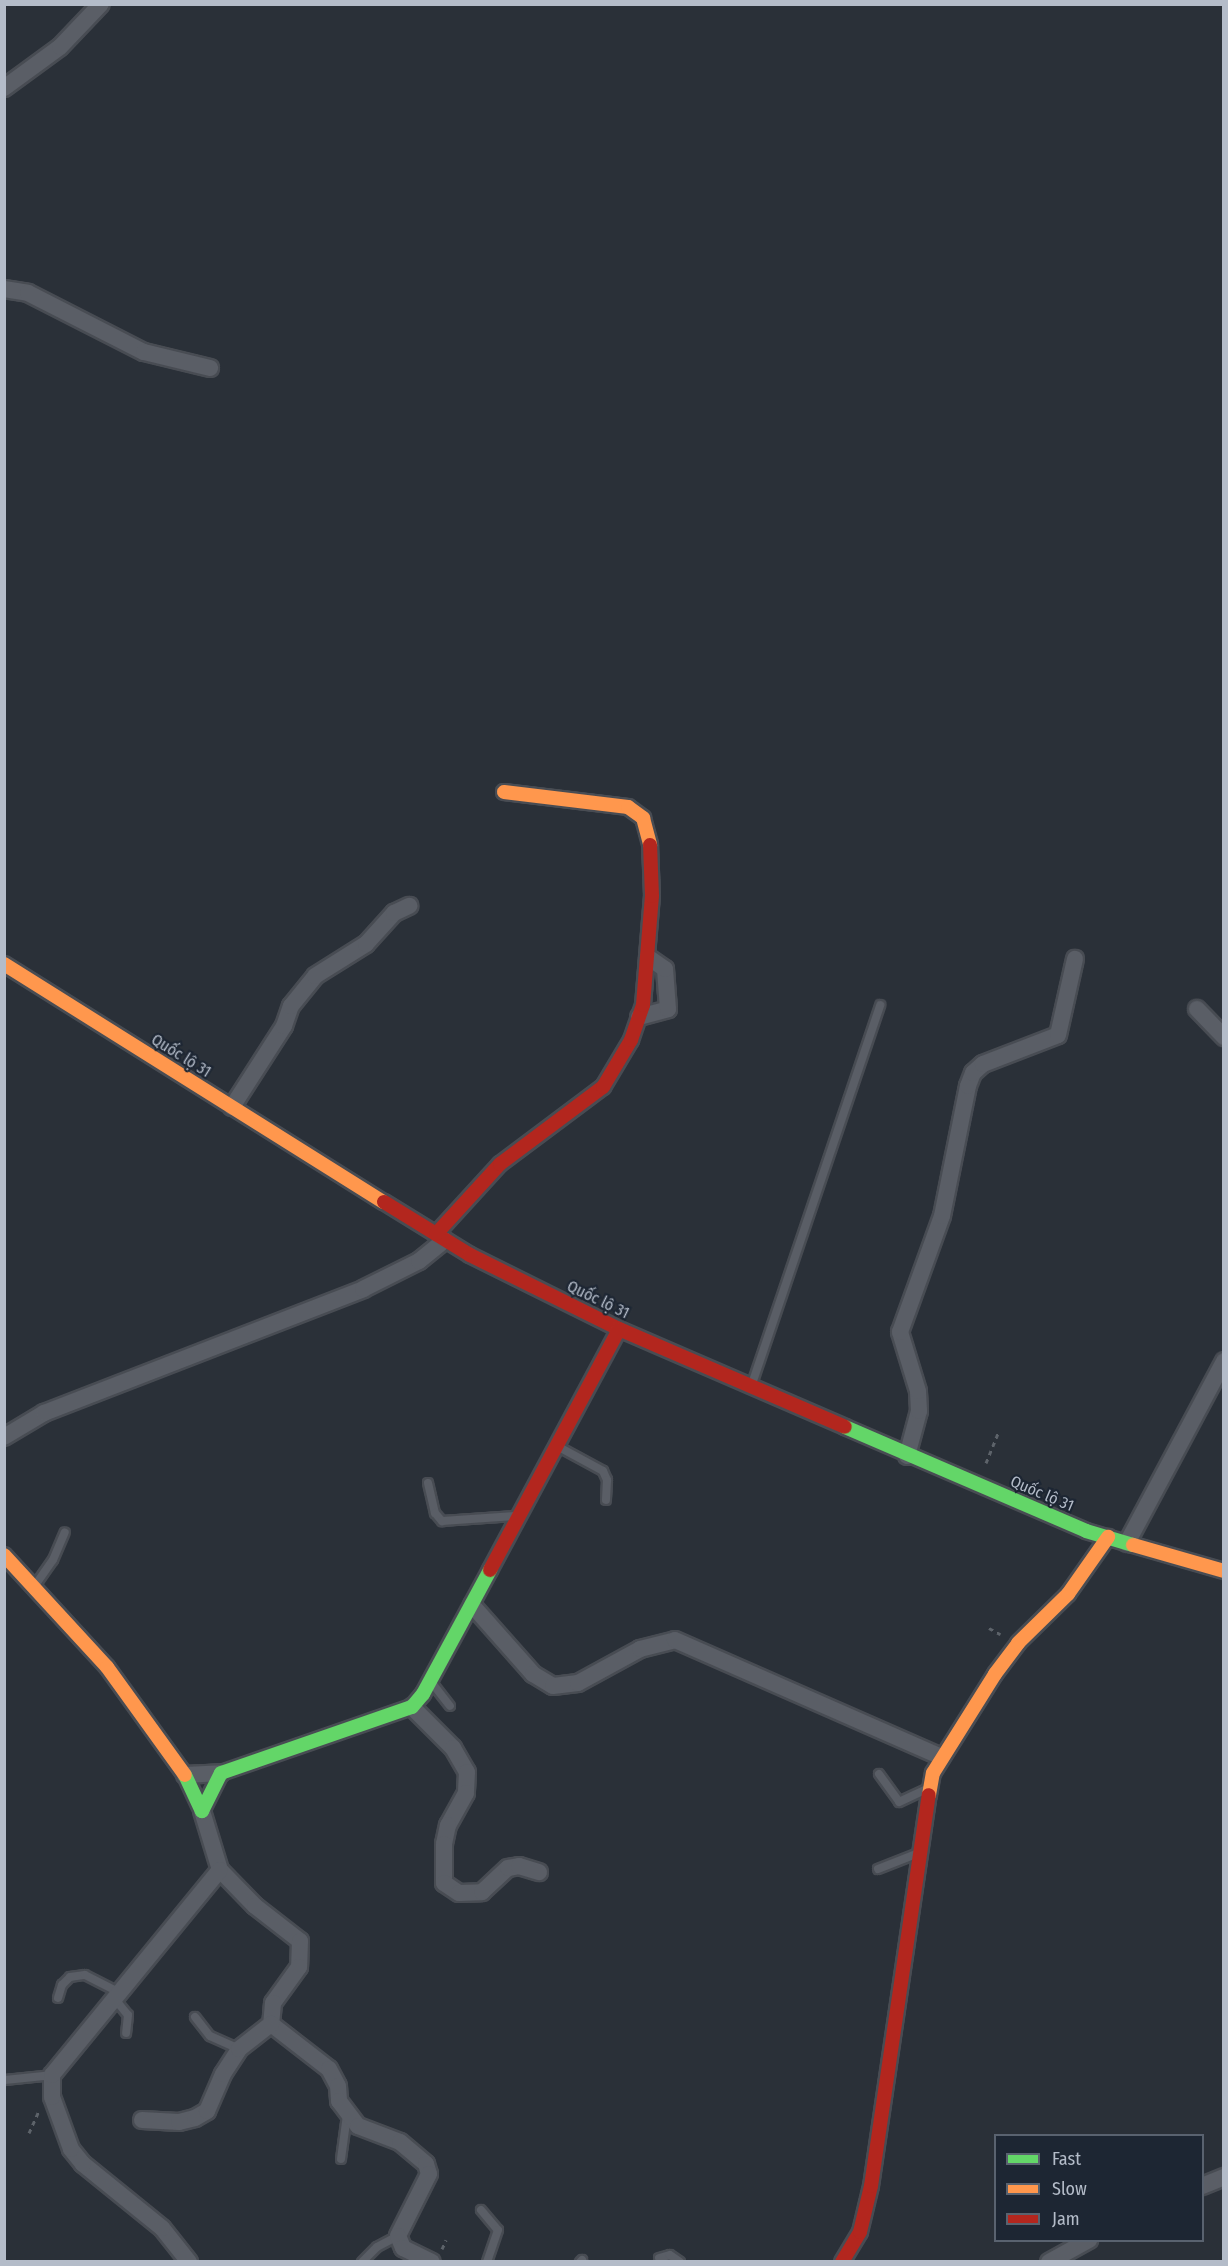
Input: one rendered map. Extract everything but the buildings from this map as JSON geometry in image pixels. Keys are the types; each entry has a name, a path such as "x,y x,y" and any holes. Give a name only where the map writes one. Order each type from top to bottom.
{"main road":[{"path":"440,1237 500,1164 603,1087 631,1040 639,1017 648,957 651,857 650,832 643,818 628,807 504,792"},
{"name":"Quốc lộ 31","path":"4,964 440,1237 619,1329 907,1456 1108,1537 1224,1571"},
{"path":"202,1811 221,1773 391,1717 412,1707 432,1683 619,1329"},
{"path":"842,2262 860,2232 871,2187 919,1853 930,1787 941,1757 1018,1643 1068,1594 1108,1537"},
{"path":"4,1555 107,1667 185,1775 202,1811"}],"street":[{"path":"4,88 60,47 101,4"},
{"path":"4,288 28,293 144,352 210,368"},
{"path":"232,1107 284,1026 291,1006 315,976 366,944 394,913 409,906"},
{"path":"639,1017 668,1009 665,969 648,957"},
{"path":"907,1456 919,1411 918,1391 900,1332 942,1216 968,1086 973,1073 983,1064 1058,1035 1075,960"},
{"path":"1197,1009 1224,1037"},
{"path":"4,1437 44,1413 363,1289 419,1261 440,1237"},
{"path":"1127,1543 1224,1361"},
{"path":"472,1605 533,1674 553,1686 578,1683 640,1649 675,1640 941,1757"},
{"path":"412,1707 453,1748 467,1772 466,1793 448,1825 444,1844 444,1883 459,1893 482,1892 508,1868 519,1866 539,1872"},
{"path":"185,1775 221,1773"},
{"path":"142,2120 179,2122 195,2118 207,2111 223,2074 239,2049 271,2024 273,2003 299,1967 300,1941 255,1906 220,1870 202,1811"},
{"path":"189,2262 162,2228 131,2199 83,2164 71,2150 52,2097 52,2075 220,1870"},
{"path":"271,2024 329,2069 347,2115 358,2126 400,2142 426,2164 429,2174 398,2236 403,2248 432,2262"},
{"path":"1204,2186 1224,2177"},
{"path":"1054,2260 1087,2242"}],"lane":[{"path":"751,1388 880,1005"},
{"path":"556,1446 603,1471 607,1480 606,1500"},
{"path":"428,1484 435,1513 442,1521 519,1517"},
{"path":"34,1587 53,1560 64,1532"},
{"path":"432,1683 450,1706"},
{"path":"879,1774 899,1802 930,1787"},
{"path":"878,1869 919,1853"},
{"path":"58,1998 62,1985 70,1977 85,1975 116,1995 128,2015 126,2033"},
{"path":"195,2017 210,2036 239,2049"},
{"path":"4,2080 52,2075"},
{"path":"340,2159 347,2115"},
{"path":"481,2210 498,2230 488,2262"},
{"path":"362,2262 377,2247 398,2236"},
{"path":"659,2258 670,2255 680,2262"}],"path":[{"path":"977,1484 999,1431"}],"traffic: fast":[{"path":"845,1427 1086,1531 1133,1545"},
{"path":"185,1775 202,1811 221,1773 412,1707 423,1694 490,1570"}],"traffic: slow":[{"path":"504,792 628,807 643,818 650,845"},
{"path":"4,964 384,1202"},
{"path":"929,1795 933,1773 995,1674 1018,1643 1068,1594 1108,1537"},
{"path":"1133,1545 1224,1571"},
{"path":"4,1555 107,1667 185,1775"}],"traffic: jam":[{"path":"436,1234 500,1164 603,1087 631,1040 643,1005 652,896 650,845"},
{"path":"384,1202 470,1255 619,1329 845,1427"},
{"path":"490,1570 619,1329"},
{"path":"842,2262 860,2232 871,2186 929,1795"}]}
